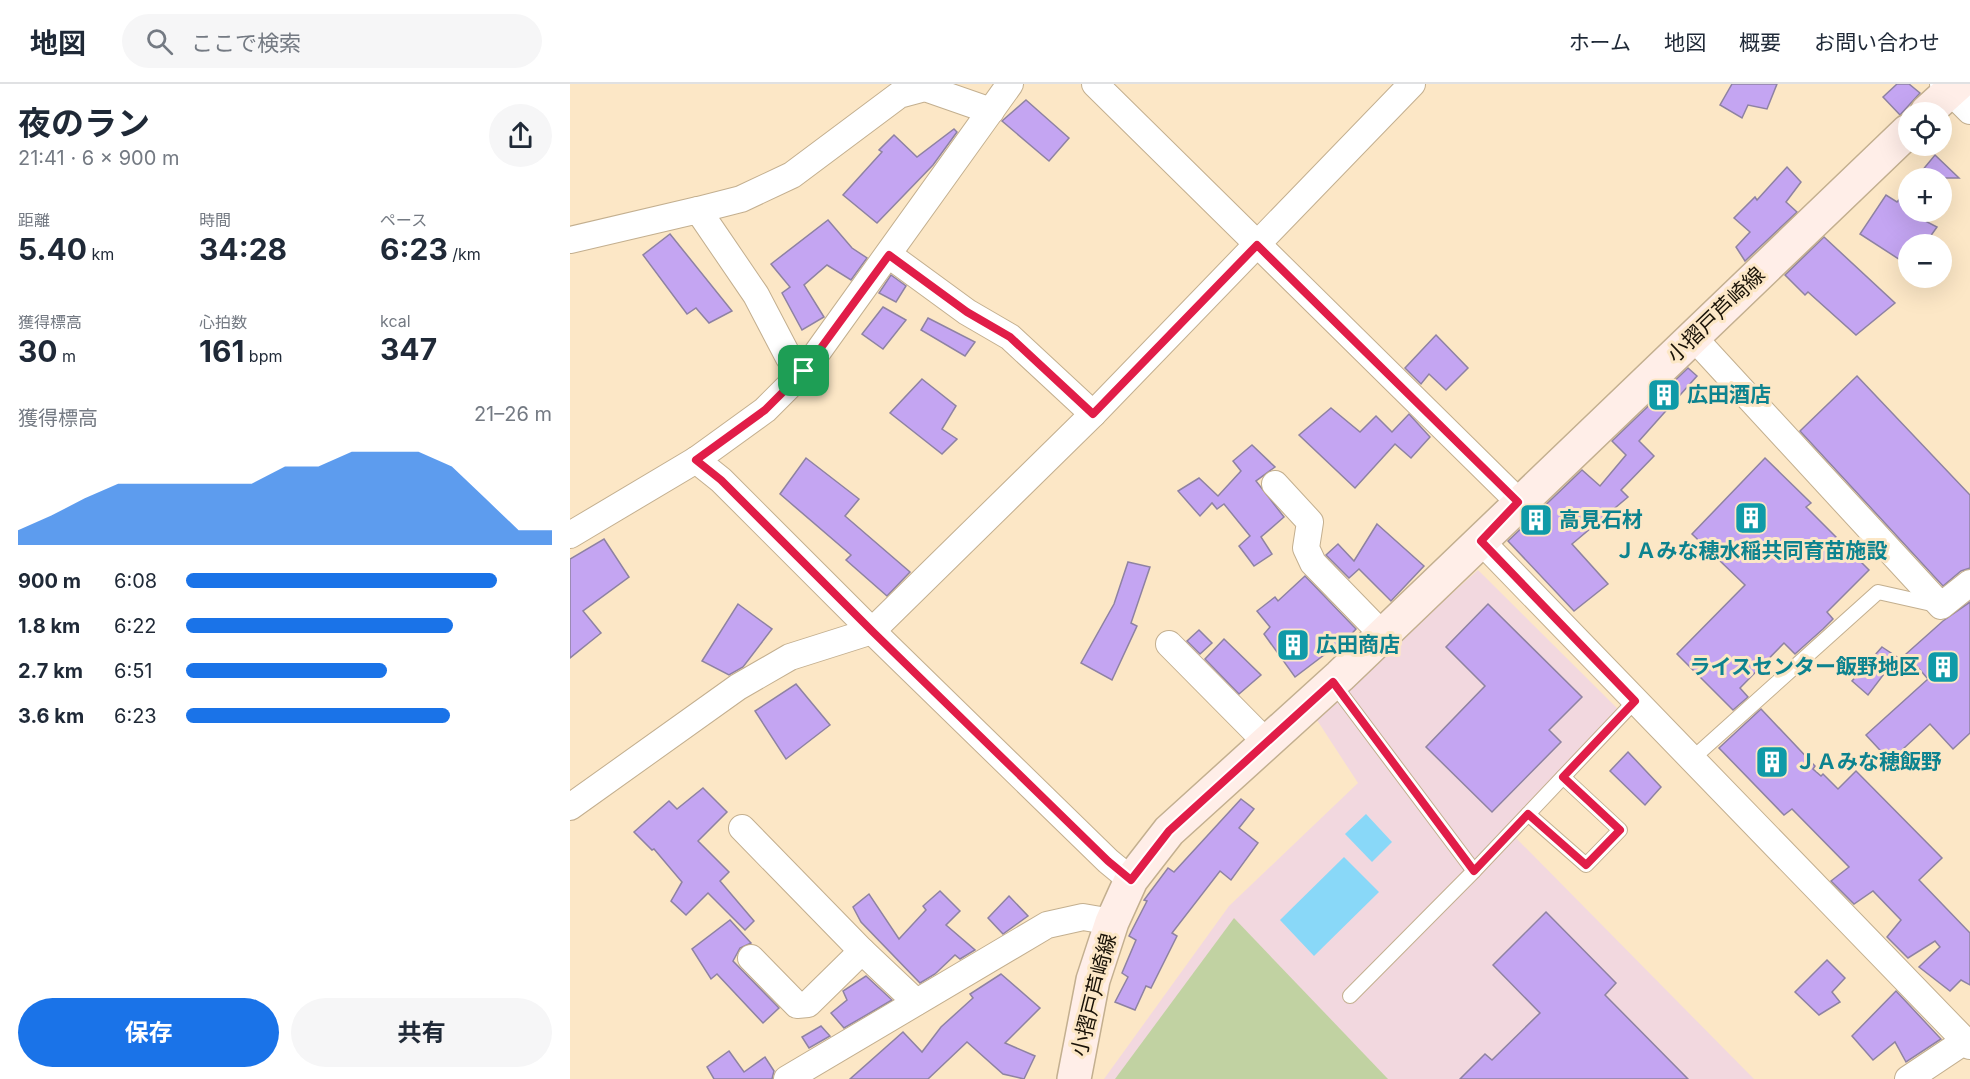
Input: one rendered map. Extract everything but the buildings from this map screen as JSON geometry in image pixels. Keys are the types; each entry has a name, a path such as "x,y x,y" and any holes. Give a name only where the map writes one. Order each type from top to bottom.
{"main road":[{"path":"1941,102 1955,92"},
{"name":"小摺戸芦崎線","path":"1074,1079 1093,980 1112,922 1131,880 1169,831 1383,635 1481,541 1518,502 1695,338 1898,141"}],"street":[{"path":"570,535 696,460 765,410 804,371 1010,84"},
{"path":"1095,84 1518,502"},
{"path":"570,807 738,687 790,657 872,631 1093,414 1412,84"},
{"path":"570,240 741,199 792,175 899,95 925,88 991,111"},
{"path":"698,210 756,295 789,358 804,371"},
{"path":"889,255 967,312 1010,337 1093,414"},
{"path":"1695,338 1941,606 1970,583"},
{"path":"696,460 721,480 872,631 1108,861 1131,880"},
{"path":"1275,483 1310,522 1306,548 1313,563 1383,635"},
{"path":"1481,541 1967,1044 1908,1079"},
{"path":"1169,644 1266,742"},
{"path":"742,828 862,951 916,1002"},
{"path":"787,1079 1047,925 1083,917 1112,922"},
{"path":"752,958 797,1005 808,1004 862,951"}],"lane":[{"path":"1692,759 1878,592 1941,606"},
{"path":"1333,682 1474,871"},
{"path":"1350,996 1474,871 1635,701"},
{"path":"1528,814 1586,865 1620,830 1563,777"}],"shaded area":[{"path":"1478,570 1628,719 1516,838 1754,1079 1104,1079 1229,906 1358,783 1315,717"}],"green space":[{"path":"1234,918 1388,1079 1115,1079"}],"water":[{"path":"1366,814 1392,842 1372,862 1345,834"},
{"path":"1344,857 1379,892 1314,956 1280,920"}],"place":[{"name":"広田酒店","path":"1664,395"},
{"name":"ＪＡみな穂水稲共同育苗施設","path":"1751,518"},
{"name":"高見石材","path":"1536,520"},
{"name":"広田商店","path":"1293,645"},
{"name":"ライスセンター飯野地区","path":"1943,667"},
{"name":"ＪＡみな穂飯野","path":"1772,762"}],"route":[{"path":"1257,245 1518,502 1481,541 1635,701 1563,777 1620,830 1586,865 1528,814 1474,871 1333,682 1169,831 1131,880 1108,861 872,631 721,480 696,460 765,410 804,371 889,255 967,312 1010,337 1093,414 1257,245"}]}
